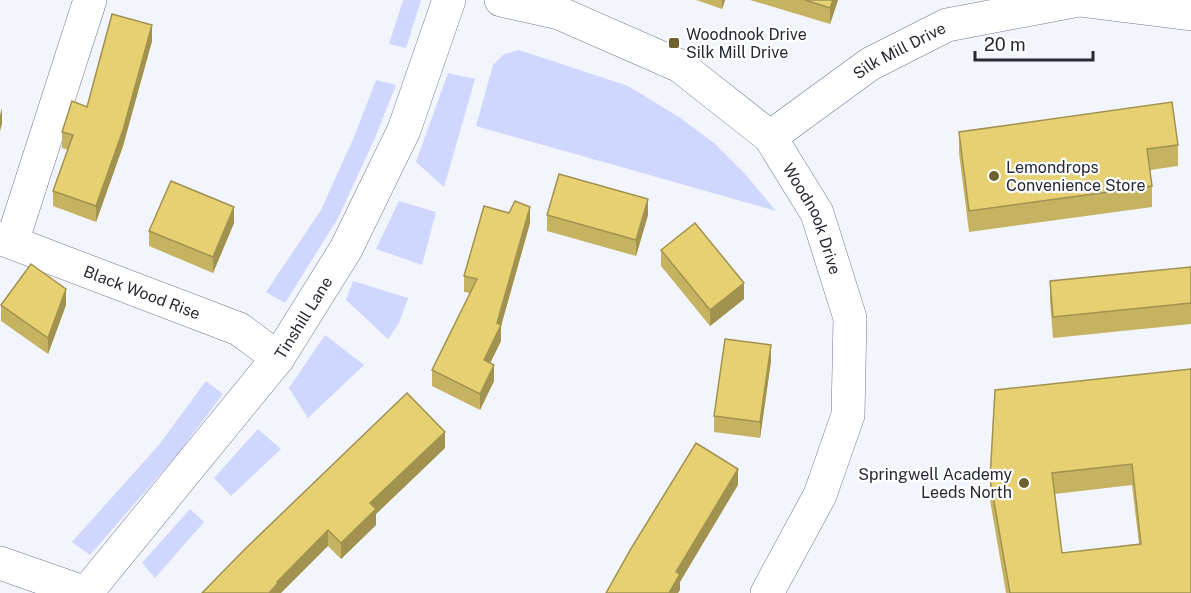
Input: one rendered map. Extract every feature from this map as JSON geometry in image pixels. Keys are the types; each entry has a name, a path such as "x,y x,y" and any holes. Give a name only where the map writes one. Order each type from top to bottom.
{"street":[{"path":"6,240 90,0"},
{"name":"Tinshill Lane","path":"86,593 278,358 346,249 404,130 449,0"},
{"name":"Woodnook Drive","path":"501,0 559,13 680,66 770,137 817,213 850,318 848,415 820,495 767,593"},
{"name":"Silk Mill Drive","path":"770,137 870,64 948,25 1079,0 1191,14"},
{"name":"Black Wood Rise","path":"6,240 239,329 278,358"},
{"path":"0,563 86,593"}],"shaded area":[{"path":"403,0 421,0 406,48 389,44"},
{"path":"519,50 628,86 679,117 714,143 745,174 776,211 476,126 493,65 504,54"},
{"path":"448,73 475,79 444,187 416,162"},
{"path":"376,80 396,85 375,138 338,218 285,303 266,292 321,210 354,137"},
{"path":"399,201 436,212 422,265 376,249"},
{"path":"353,281 408,298 399,323 388,339 346,300"},
{"path":"325,335 364,365 308,418 289,388"},
{"path":"206,381 223,394 176,456 90,555 72,542 158,446"},
{"path":"258,429 281,449 231,496 214,478"},
{"path":"190,509 204,522 155,578 142,563"}],"building":[{"path":"805,0 833,0 830,8"},
{"path":"112,14 152,25 123,130 96,206 53,191 73,135 62,132 72,101 87,107"},
{"path":"1172,102 1178,145 1147,149 1152,186 969,211 959,132"},
{"path":"559,174 648,199 636,240 547,215"},
{"path":"171,181 234,207 213,257 149,231"},
{"path":"515,201 530,207 497,323 501,325 484,360 494,365 480,394 432,370 477,279 464,276 484,206 509,213"},
{"path":"695,223 744,283 710,310 661,250"},
{"path":"31,264 66,289 48,338 1,305"},
{"path":"1191,267 1191,303 1053,317 1050,281"},
{"path":"725,339 771,345 760,422 714,416"},
{"path":"1191,369 1191,593 1010,593 990,479 995,390","holes":["1132,464 1141,544 1062,553 1052,473"]},
{"path":"407,393 445,432 370,503 376,509 341,543 328,530 269,593 202,593 244,550"},
{"path":"696,443 738,469 676,572 680,574 669,593 606,593 632,547"}],"place":[{"name":"Woodnook Drive Silk Mill Drive","path":"674,43"},
{"name":"Lemondrops Convenience Store","path":"994,176"},
{"name":"Springwell Academy Leeds North","path":"1024,483"}]}
